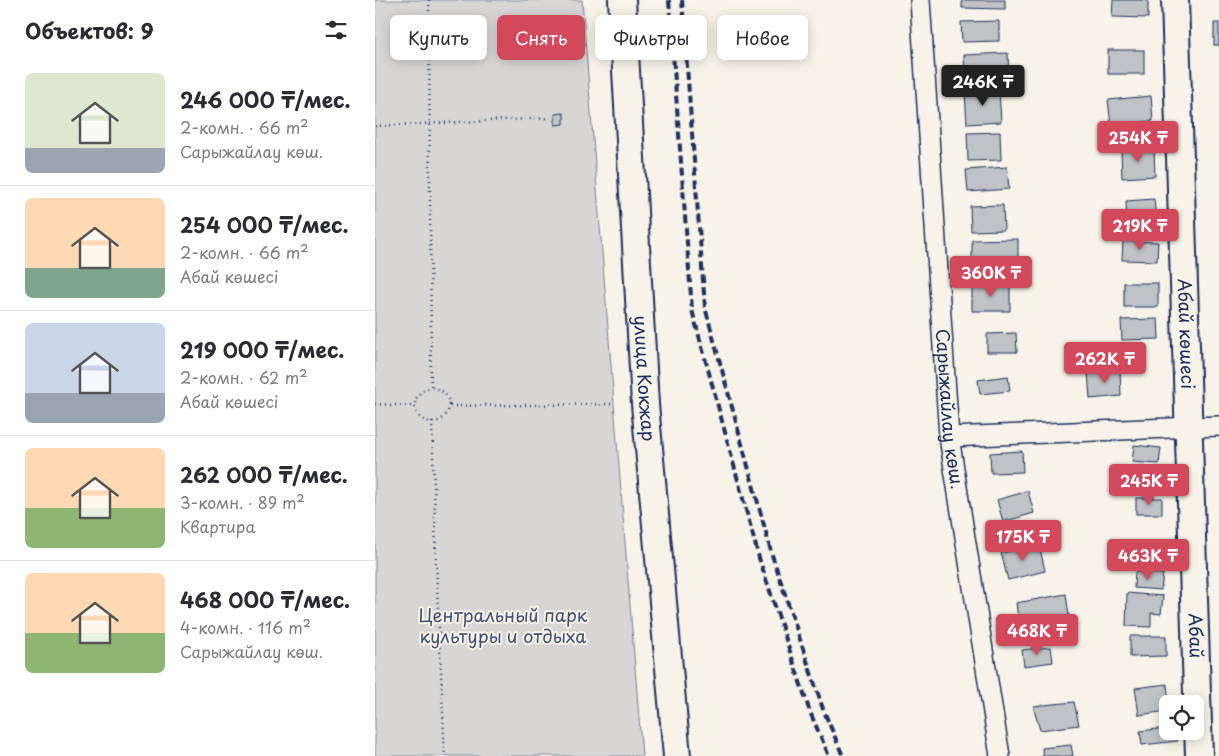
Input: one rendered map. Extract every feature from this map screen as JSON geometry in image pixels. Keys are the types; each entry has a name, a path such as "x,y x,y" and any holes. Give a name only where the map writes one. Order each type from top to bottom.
{"main road":[{"name":"улица Кокжар","path":"622,0 645,404 677,756"},
{"name":"Абай көшесі","path":"1175,0 1189,427"},
{"name":"Абай","path":"1189,427 1199,756"}],"street":[{"name":"Сарыжайлау көш.","path":"920,0 949,437 1000,756"},
{"path":"949,437 1219,426"}],"path":[{"path":"429,0 431,388"},
{"path":"375,126 550,118"},
{"path":"431,388 442,390 447,396 450,406 447,413 440,420 432,422 423,419 414,406 416,398 422,391 431,388"},
{"path":"375,404 414,406"},
{"path":"450,406 614,404"},
{"path":"432,422 445,756"}],"green space":[{"name":"Центральный парк культуры и отдыха","path":"375,0 582,0 583,15 497,15 497,60 585,60 585,38 642,756 375,756"}],"building":[{"path":"962,0 1005,0 1005,9 962,8"},
{"path":"1113,0 1148,0 1148,18 1112,17"},
{"path":"999,21 999,41 962,42 961,22"},
{"path":"1214,23 1219,23 1219,45 1214,45"},
{"path":"1108,50 1144,50 1144,74 1108,74"},
{"path":"1008,53 1009,77 965,79 964,55"},
{"path":"999,90 1001,122 967,124 965,92"},
{"path":"1151,96 1153,121 1111,125 1108,100"},
{"path":"564,113 564,124 555,125 555,114"},
{"path":"1000,132 1001,160 968,161 967,133"},
{"path":"1154,149 1155,176 1122,178 1121,150"},
{"path":"1007,167 1009,189 968,192 966,170"},
{"path":"1154,199 1156,219 1127,221 1126,201"},
{"path":"1003,205 1004,230 971,231 970,206"},
{"path":"1018,239 1018,259 972,260 972,240"},
{"path":"1123,241 1158,242 1157,261 1122,260"},
{"path":"1124,283 1158,283 1158,307 1124,307"},
{"path":"1010,285 1010,311 972,311 972,286"},
{"path":"1158,319 1159,339 1122,340 1121,320"},
{"path":"1016,333 1017,352 987,352 987,334"},
{"path":"1120,369 1121,396 1090,399 1088,372"},
{"path":"1008,376 1010,391 980,394 978,380"},
{"path":"1134,445 1161,448 1159,464 1132,462"},
{"path":"1022,451 1023,472 991,473 990,453"},
{"path":"1028,491 1034,513 1003,522 997,500"},
{"path":"1136,498 1162,498 1162,514 1136,514"},
{"path":"1039,544 1045,571 1008,580 1001,553"},
{"path":"1135,572 1163,574 1161,590 1134,588"},
{"path":"1127,593 1163,596 1161,614 1151,613 1151,627 1126,626"},
{"path":"1066,594 1069,616 1019,624 1016,603"},
{"path":"1130,636 1166,636 1166,656 1130,657"},
{"path":"1051,647 1053,662 1024,666 1022,650"},
{"path":"1167,684 1168,695 1159,695 1159,712 1139,715 1135,688"},
{"path":"1074,702 1079,725 1040,730 1033,706"},
{"path":"1159,729 1159,740 1178,741 1142,745 1140,731"},
{"path":"1071,745 1073,756 1043,756 1042,748"}],"railway":[{"path":"669,0 692,310 759,558 810,712 829,756"},
{"path":"682,0 705,307 772,555 823,709 843,756"}]}
